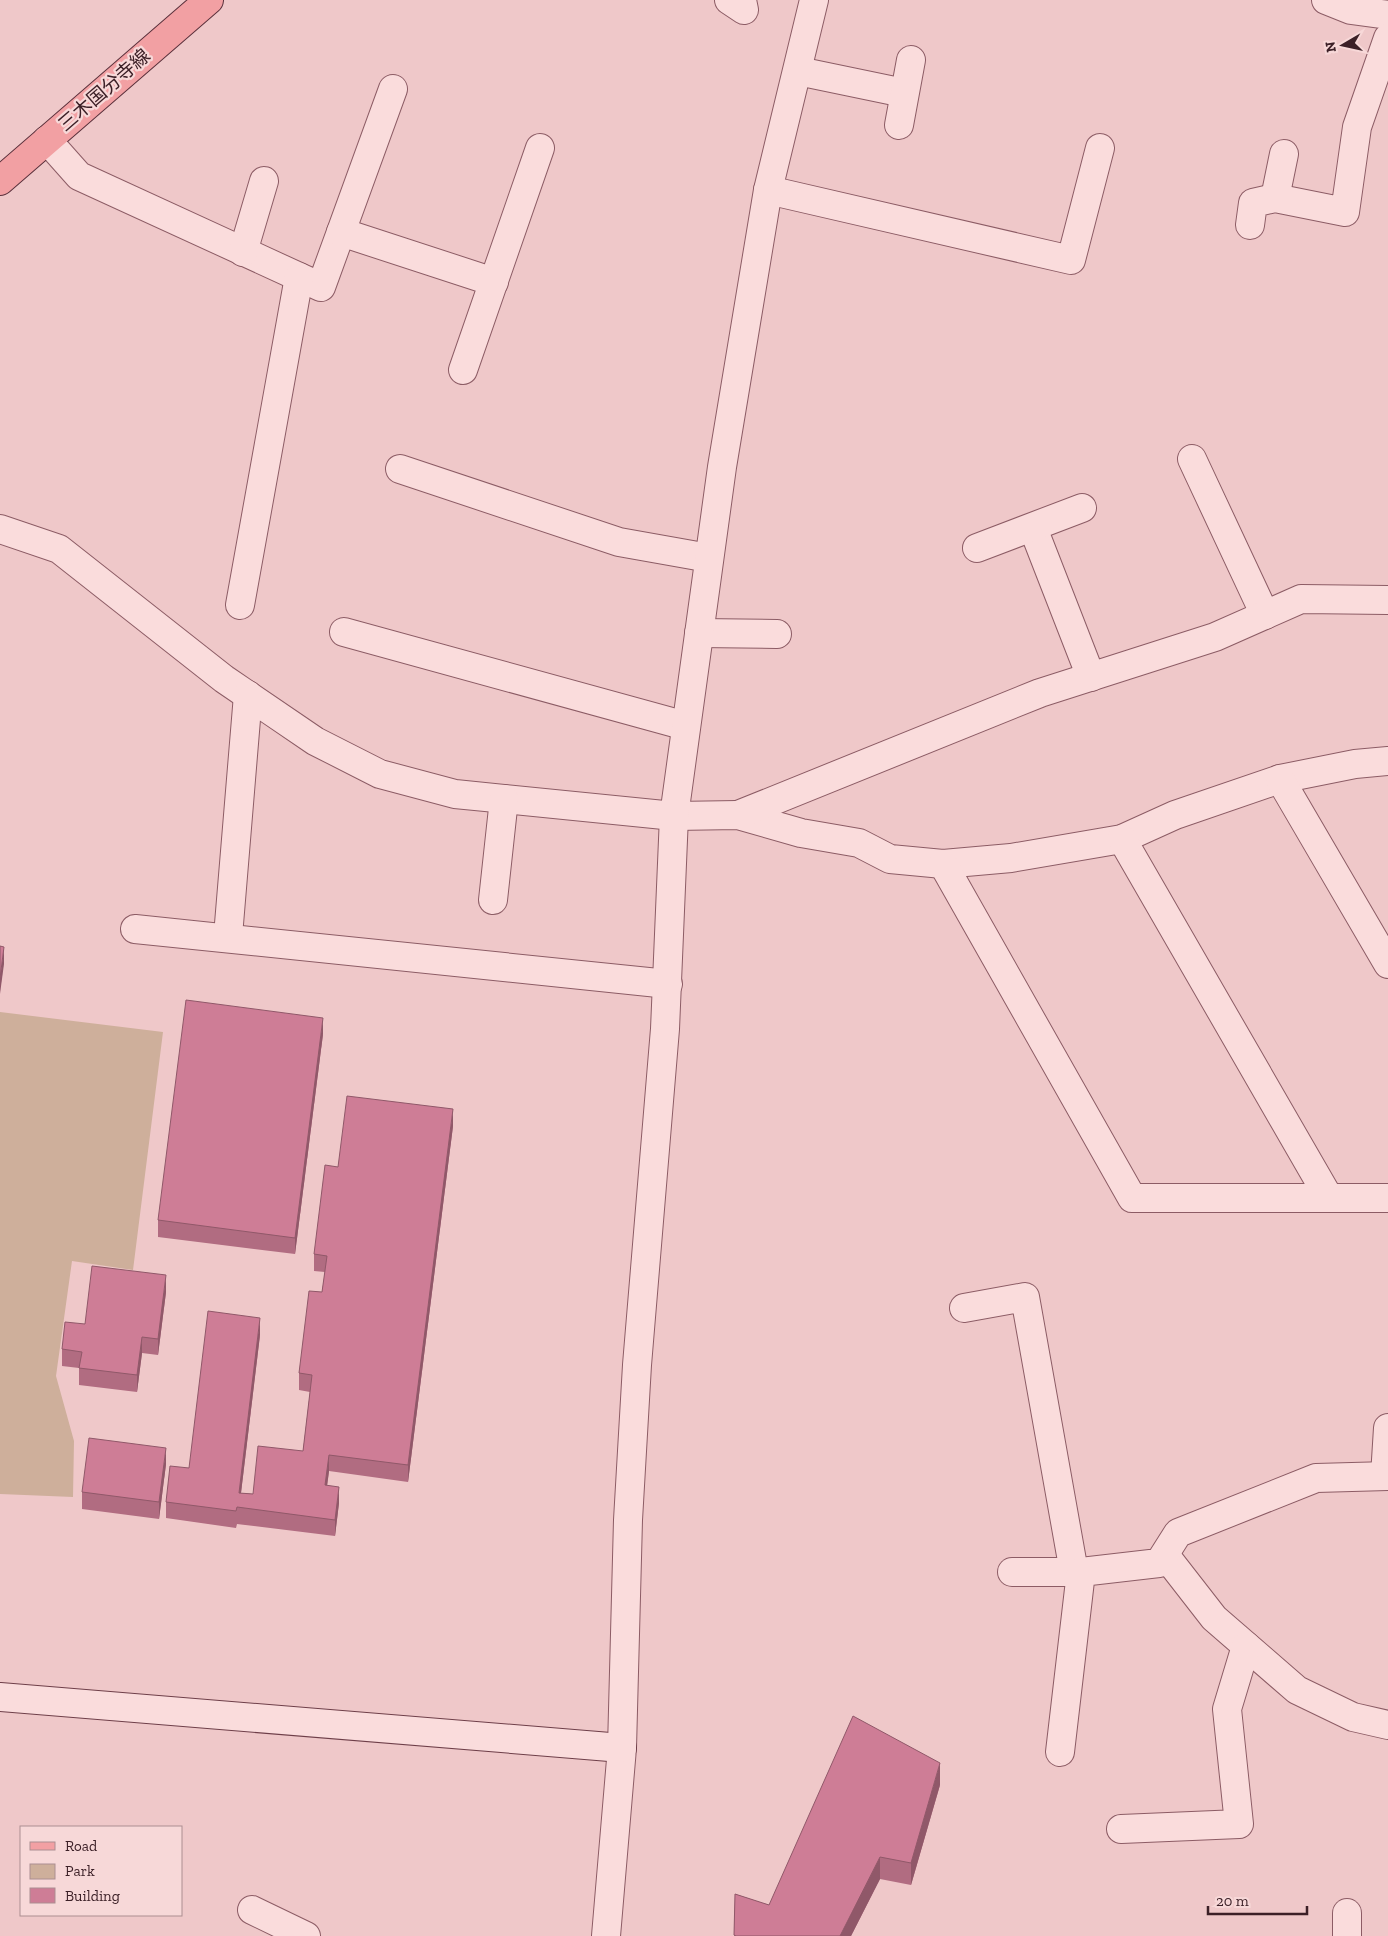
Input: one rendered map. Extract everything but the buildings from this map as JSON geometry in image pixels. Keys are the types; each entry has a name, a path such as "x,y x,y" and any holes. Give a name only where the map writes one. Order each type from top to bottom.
{"main road":[{"name":"三木国分寺線","path":"0,181 209,0"}],"street":[{"path":"729,0 744,10 742,0"},
{"path":"606,1936 622,1748 628,1520 636,1366 668,984 674,816 722,467 768,190 814,0"},
{"path":"1326,0 1351,10 1388,15"},
{"path":"1250,225 1254,203 1276,198 1346,212 1357,127 1388,38"},
{"path":"899,125 911,60"},
{"path":"798,71 904,93"},
{"path":"47,140 79,176 321,287 393,89"},
{"path":"463,370 540,148"},
{"path":"768,190 1071,260 1100,148"},
{"path":"1276,198 1284,154"},
{"path":"243,252 264,181"},
{"path":"341,232 494,282"},
{"path":"240,606 298,278"},
{"path":"1192,459 1265,615"},
{"path":"400,470 619,542 709,558"},
{"path":"977,548 1082,508"},
{"path":"1033,528 1091,677"},
{"path":"0,529 59,549 224,679 315,741 380,774 456,794 674,816 738,815 801,833 859,843 890,859 943,864 1011,858 1122,839 1175,815 1280,780 1355,764 1388,761"},
{"path":"738,815 1040,693 1215,637 1301,599 1388,600"},
{"path":"344,632 686,726"},
{"path":"699,632 777,634"},
{"path":"229,924 248,695"},
{"path":"1280,780 1388,964"},
{"path":"493,900 504,799"},
{"path":"1122,839 1329,1198"},
{"path":"943,864 1132,1198 1388,1198"},
{"path":"135,930 668,984"},
{"path":"964,1308 1025,1298 1078,1572 1060,1752"},
{"path":"1012,1572 1078,1572 1159,1563 1178,1533 1316,1478 1386,1476 1388,1428"},
{"path":"1164,1554 1214,1618 1297,1690 1353,1717 1388,1725"},
{"path":"1121,1829 1239,1824 1227,1709 1246,1646"},
{"path":"0,1697 622,1748"},
{"path":"252,1910 306,1936"}],"green space":[{"path":"0,1012 163,1032 133,1270 72,1261 56,1376 74,1441 73,1497 0,1494"}]}
